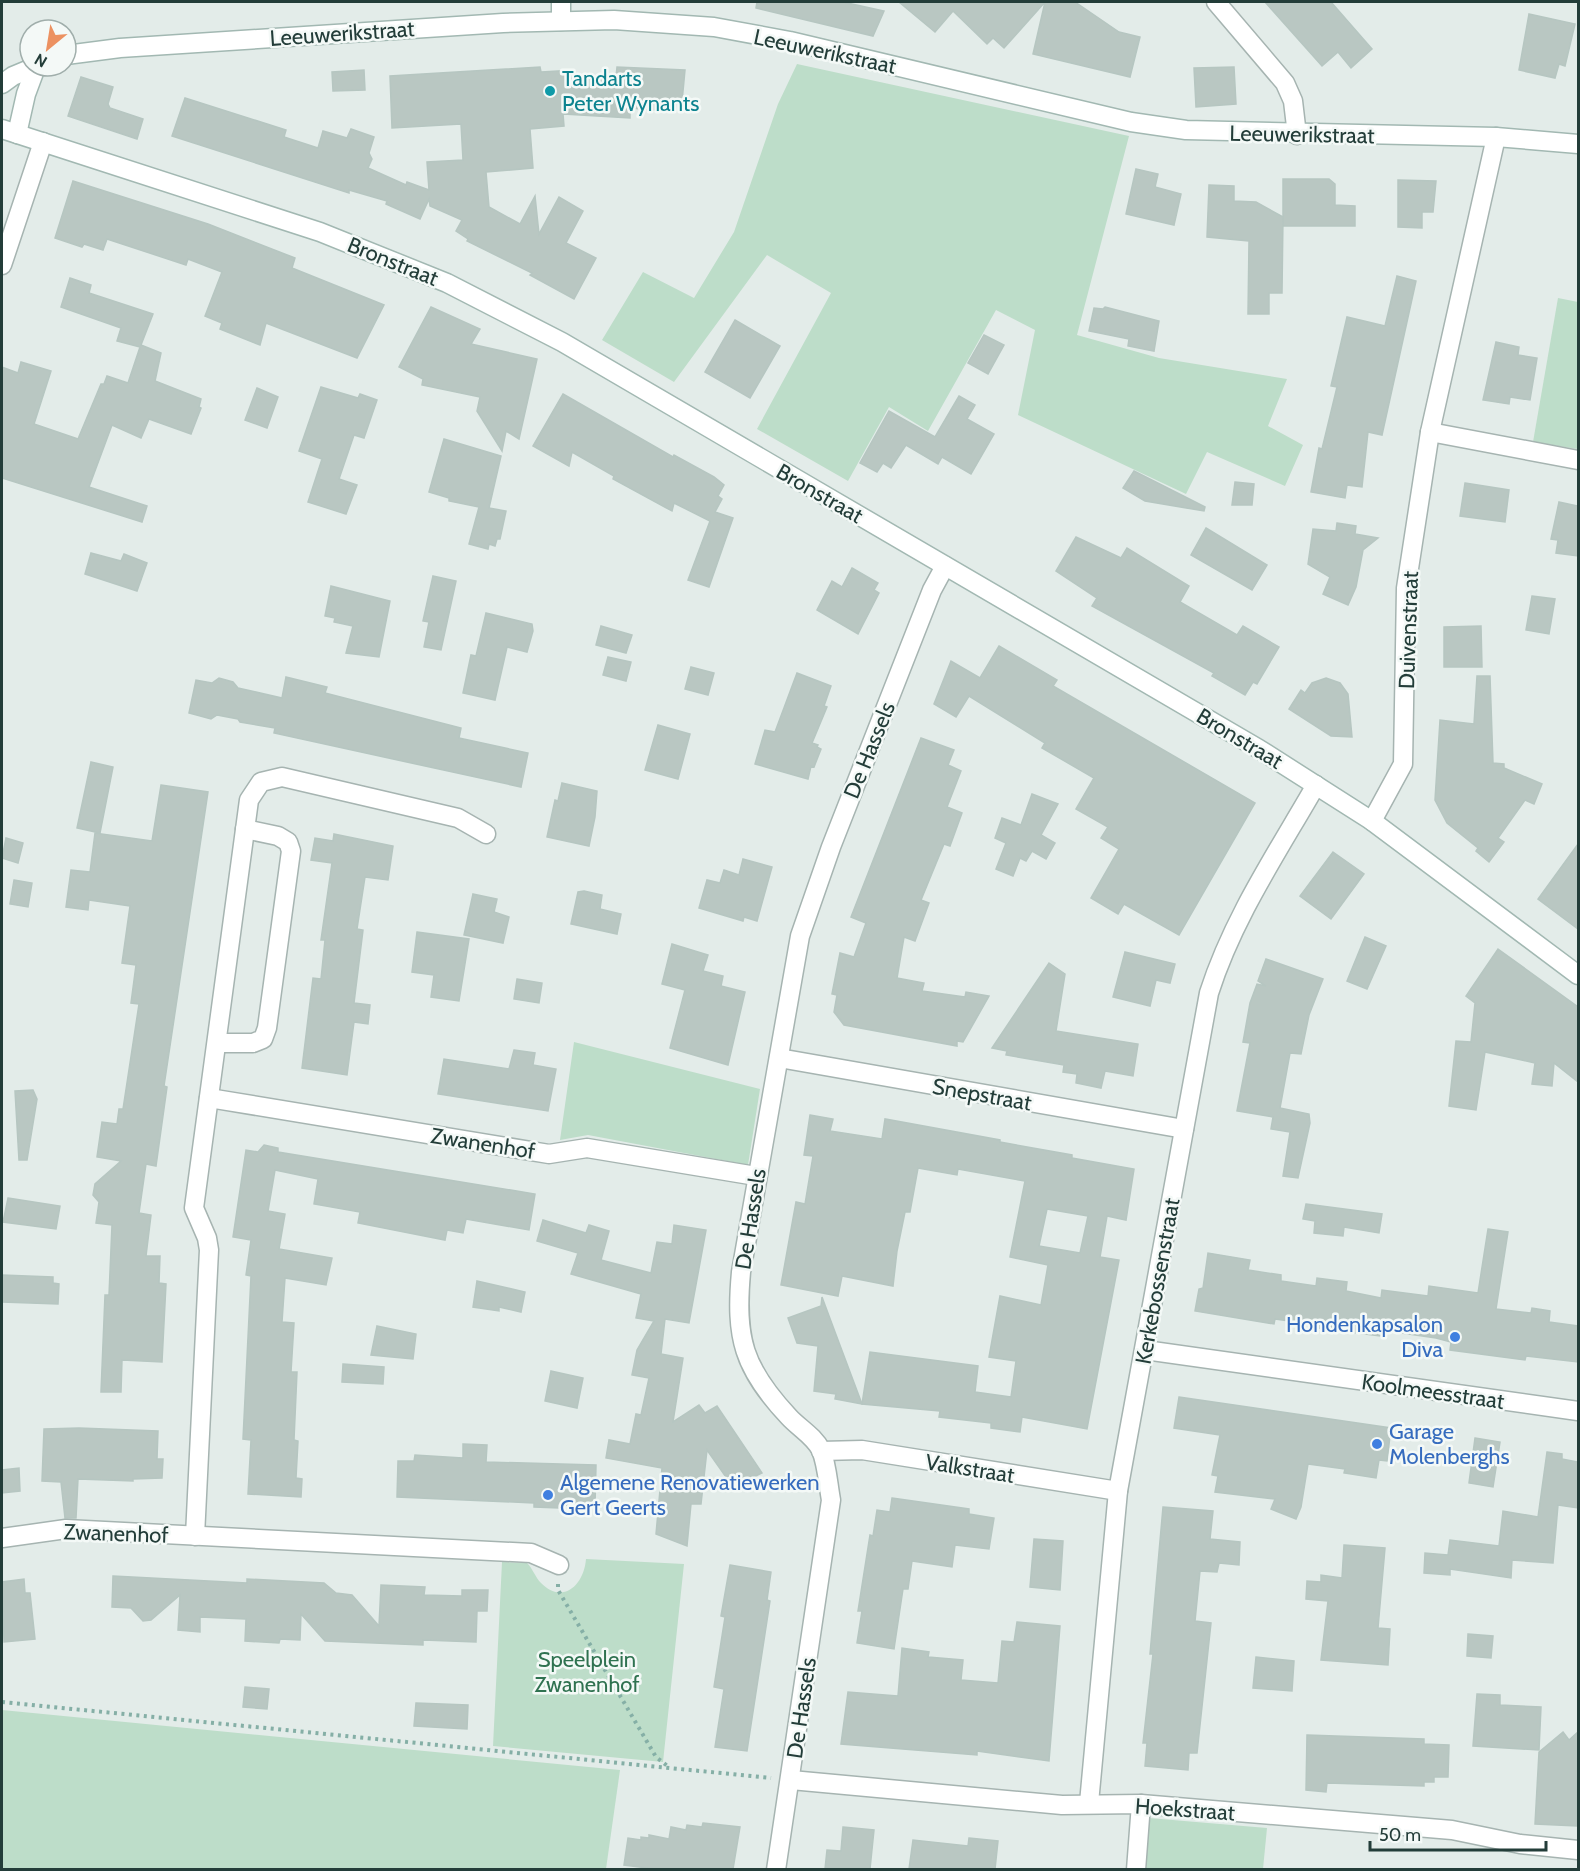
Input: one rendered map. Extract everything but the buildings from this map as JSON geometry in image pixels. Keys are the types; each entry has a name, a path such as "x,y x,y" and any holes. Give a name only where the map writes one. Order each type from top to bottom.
{"street":[{"path":"561,2 561,21"},
{"path":"1216,2 1286,83 1293,100 1297,135"},
{"name":"Leeuwerikstraat","path":"78,53 132,47 561,21 614,20 714,27 790,41 1131,122 1186,130 1297,135 1496,137 1578,144"},
{"path":"2,84 18,74"},
{"path":"9,131 32,78"},
{"name":"Bronstraat","path":"9,131 320,232 447,283 562,342 1316,785 1372,821 1578,975"},
{"name":"Duivenstraat","path":"1372,821 1403,764 1407,588 1430,432 1496,137"},
{"path":"2,265 43,142"},
{"path":"1430,432 1578,460"},
{"name":"De Hassels","path":"776,1869 831,1500 821,1451 812,1437 773,1400 754,1375 743,1346 738,1301 756,1176 780,1059 800,936 840,824 933,590 945,566"},
{"name":"Zwanenhof","path":"195,1536 209,1250 207,1238 194,1208 249,800 261,782 282,777 458,818 486,834"},
{"name":"Kerkebossenstraat","path":"1089,1803 1118,1491 1209,993 1222,951 1316,785"},
{"path":"217,1043 253,1043 263,1039 269,1016 291,851 288,842 278,836 246,829"},
{"name":"Snepstraat","path":"780,1059 1184,1129"},
{"name":"Zwanenhof","path":"209,1098 549,1154 587,1148 756,1176"},
{"name":"Koolmeesstraat","path":"1145,1350 1578,1411"},
{"name":"Valkstraat","path":"821,1451 862,1450 1118,1491"},
{"name":"Zwanenhof","path":"2,1538 66,1529 531,1553 560,1565"},
{"name":"Hoekstraat","path":"791,1780 1062,1805 1141,1804 1452,1830 1520,1844 1578,1850"},
{"path":"1136,1869 1141,1804"}],"path":[{"path":"560,1565 558,1590 656,1757 671,1768"},
{"path":"2,1702 791,1780"}],"green space":[{"path":"797,64 1129,136 1077,335 1159,358 1287,379 1268,426 1303,445 1285,486 1207,452 1186,494 1018,415 1035,330 996,310 928,431 889,407 848,481 757,429 831,293 767,255 674,382 602,340 643,272 694,298 734,232 778,104"},
{"path":"1558,298 1578,302 1578,449 1533,442"},
{"path":"574,1042 760,1089 748,1165 588,1135 560,1140"},
{"name":"Speelplein Zwanenhof","path":"586,1559 684,1564 663,1762 493,1746 502,1562 527,1563 539,1581 549,1589 564,1592 577,1584"},
{"path":"2,1710 620,1770 606,1869 2,1869"},
{"path":"1149,1818 1267,1828 1263,1869 1146,1869"}],"place":[{"name":"Tandarts Peter Wynants","path":"550,91"},
{"name":"Hondenkapsalon Diva","path":"1455,1337"},
{"name":"Garage Molenberghs","path":"1377,1444"},
{"name":"Algemene Renovatiewerken Gert Geerts","path":"548,1495"}]}
